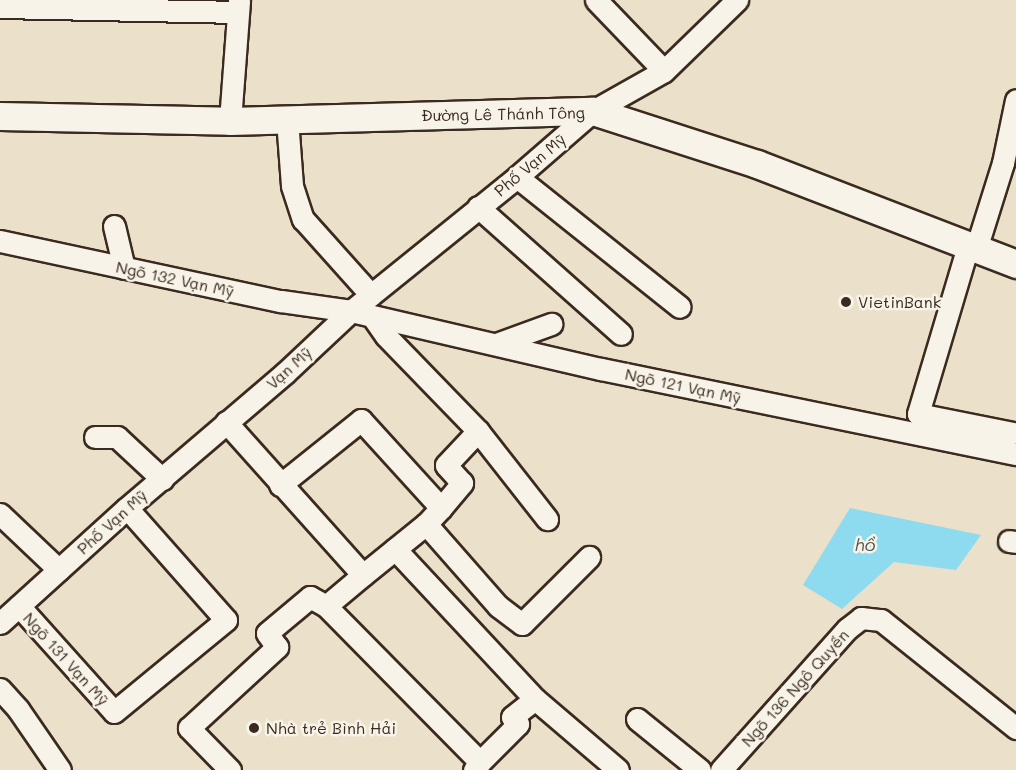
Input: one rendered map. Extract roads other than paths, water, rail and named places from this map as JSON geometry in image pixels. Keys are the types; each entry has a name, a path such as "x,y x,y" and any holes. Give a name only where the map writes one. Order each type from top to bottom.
{"main road":[{"name":"Đường Lê Thánh Tông","path":"0,116 230,121 593,111 757,164 1016,264"}],"street":[{"path":"597,0 664,71"},
{"name":"Phố Vạn Mỹ","path":"351,311 517,177 593,111 664,71 737,0"},
{"path":"0,7 238,6 230,121"},
{"path":"1014,443 918,414 972,248 1003,163 1016,100"},
{"path":"287,119 292,186 303,219 371,295"},
{"path":"517,177 680,307"},
{"path":"478,207 621,334"},
{"path":"114,226 124,268"},
{"name":"Ngõ 132 Vạn Mỹ","path":"0,242 281,301 351,311"},
{"name":"Ngõ 121 Vạn Mỹ","path":"351,311 601,369 1014,443"},
{"name":"Vạn Mỹ","path":"226,422 285,373 351,311"},
{"path":"372,316 386,336 478,431 547,519"},
{"path":"496,344 551,324"},
{"path":"280,485 361,420 441,508"},
{"path":"226,422 280,485 363,574"},
{"name":"Phố Vạn Mỹ","path":"0,622 226,422"},
{"path":"326,606 426,524 441,508 462,483 446,465 478,431"},
{"path":"95,437 117,437 162,479"},
{"name":"Ngõ 131 Vạn Mỹ","path":"19,606 114,712 226,620 127,508"},
{"path":"0,514 59,570"},
{"path":"426,524 498,606 522,624 589,557"},
{"path":"395,549 535,699 618,770"},
{"path":"230,770 189,728 277,647 267,633 310,597 326,606 477,766 518,724 512,717 535,699"},
{"name":"Ngõ 136 Ngô Quyền","path":"721,770 847,629 861,618 881,620 1016,728"},
{"path":"0,689 18,709 60,770"},
{"path":"637,719 700,770"}],"water":[{"name":"hồ","path":"850,508 981,535 956,570 894,562 842,609 803,585"}],"place":[{"name":"VietinBank","path":"846,302"},
{"name":"Nhà trẻ Bình Hải","path":"254,728"}]}
